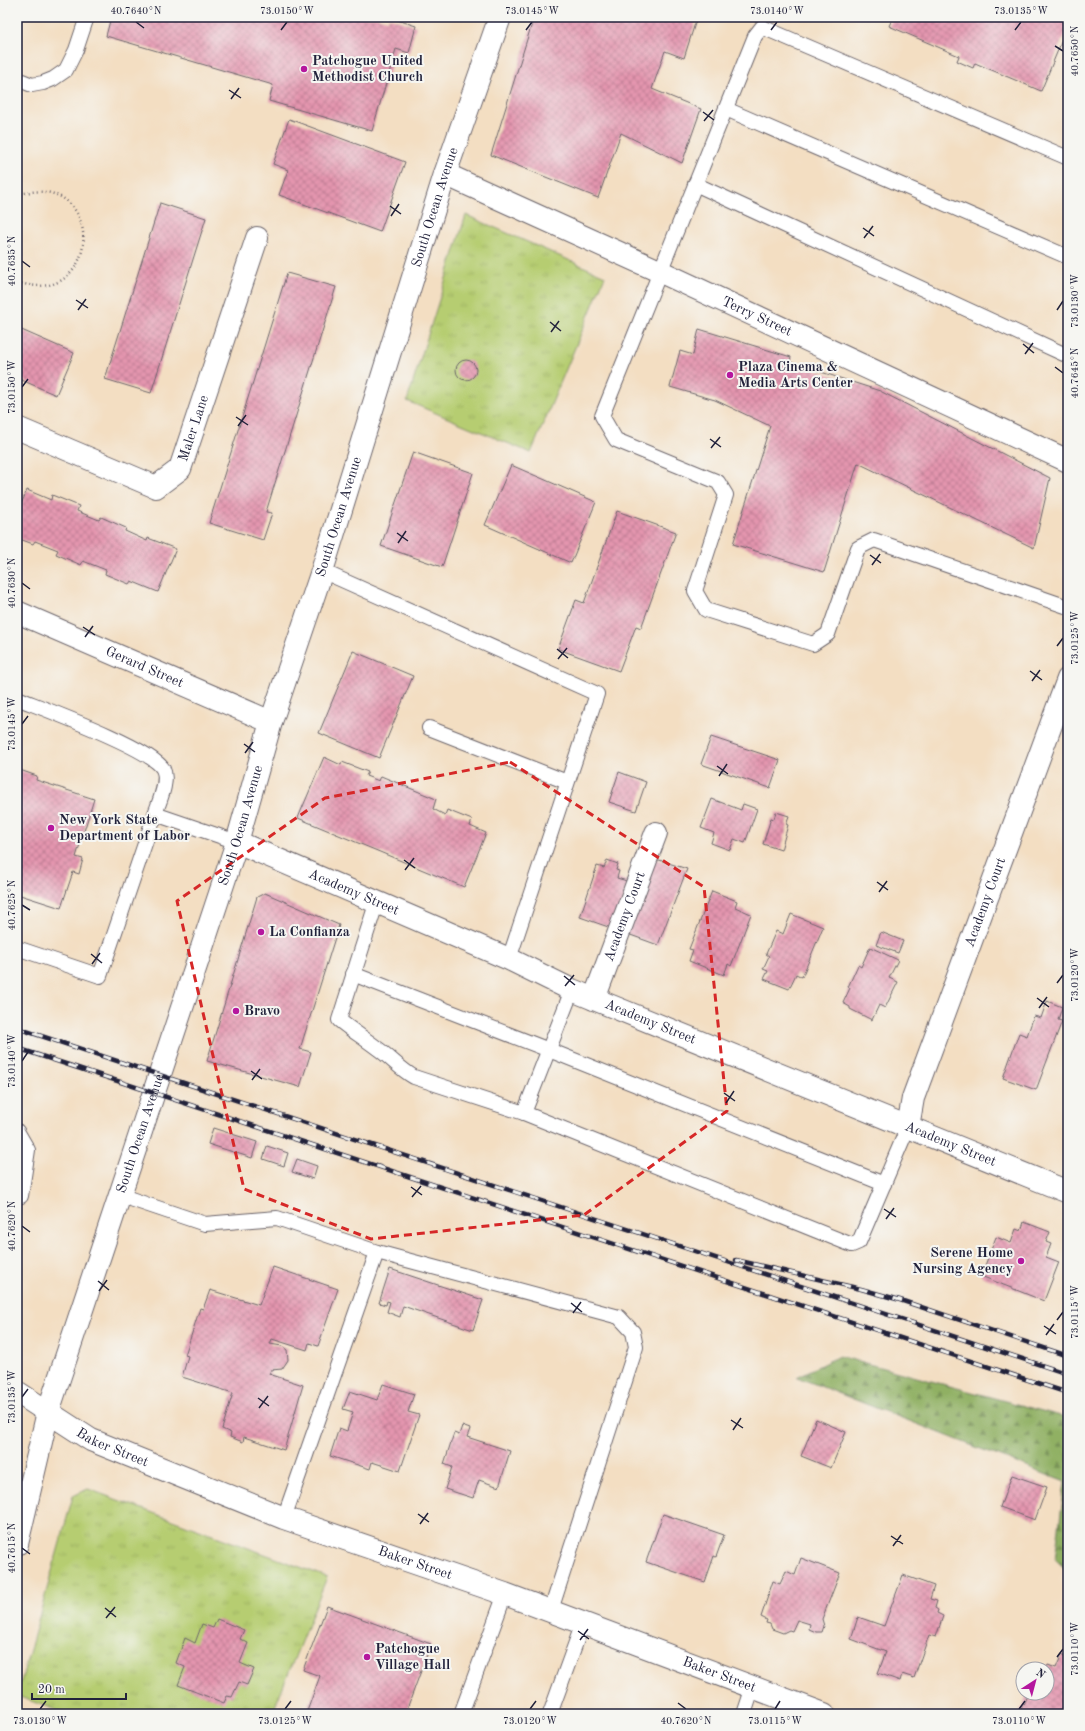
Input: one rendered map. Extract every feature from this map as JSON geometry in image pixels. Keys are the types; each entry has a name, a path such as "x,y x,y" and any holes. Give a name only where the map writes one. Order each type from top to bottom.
{"street":[{"name":"South Ocean Avenue","path":"17,1544 48,1412 119,1194 237,842 271,722 322,571 445,174 500,17"},
{"name":"Terry Street","path":"445,174 660,271 1068,461"},
{"name":"Maler Lane","path":"17,428 156,487 180,469 257,238"},
{"name":"Gerard Street","path":"17,612 271,722"},
{"name":"Academy Court","path":"908,1127 913,1098 1068,679"},
{"name":"Academy Court","path":"594,999 656,833"},
{"name":"Academy Street","path":"237,842 509,959 572,990 1068,1192"},
{"name":"Baker Street","path":"17,1392 91,1440 284,1518 550,1610 818,1713"}],"lane":[{"path":"17,79 32,85 43,83 53,79 66,70 76,50 87,17"},
{"path":"1067,155 762,27 755,36 602,416 616,440 718,482 726,495 695,591 706,610 813,644 828,634 858,548 874,540 1068,607"},
{"path":"726,109 1068,257"},
{"path":"695,184 1068,356"},
{"path":"322,571 597,694 509,959"},
{"path":"17,698 129,745 150,758 163,769 165,780 156,814 100,976 17,948"},
{"path":"430,728 567,782"},
{"path":"156,814 237,842"},
{"path":"377,901 339,1020 355,1034 390,1057 403,1070 414,1077 524,1113 852,1245 859,1242 908,1127"},
{"path":"354,974 884,1184"},
{"path":"524,1113 572,990"},
{"path":"17,1131 28,1150 18,1199"},
{"path":"119,1194 205,1224 276,1218 377,1252 620,1317 633,1332 636,1347 550,1610"},
{"path":"284,1518 377,1252"},
{"path":"461,1714 505,1594"},
{"path":"550,1714 583,1623"},
{"path":"744,1714 753,1687"}],"path":[{"path":"17,195 30,191 45,191 65,201 79,216 84,230 84,244 78,264 74,270 63,279 49,285 33,287 17,282"}],"highlighted area":[{"path":"510,762 704,887 727,1111 584,1215 371,1239 244,1189 177,901 325,798"}],"green space":[{"path":"466,215 605,276 531,453 407,401"},
{"path":"839,1356 1068,1418 1068,1571 1055,1559 1065,1482 797,1377"},
{"path":"88,1489 327,1577 272,1714 67,1714 17,1696 73,1496"}],"building":[{"name":"Patchogue United Methodist Church","path":"111,17 376,17 388,20 388,17 416,26 409,53 396,49 372,131 269,101 273,85 106,36"},
{"path":"534,17 697,17 684,58 665,51 652,89 701,109 682,163 621,133 598,198 491,155"},
{"path":"893,17 1068,17 1068,26 1041,91 975,63 973,68 957,61 959,56 889,26"},
{"path":"289,119 405,162 380,232 279,195 288,170 273,164"},
{"path":"160,203 206,218 151,393 105,379"},
{"path":"287,273 336,287 266,512 272,513 263,540 209,523"},
{"path":"17,328 74,353 56,395 17,378"},
{"path":"699,329 791,357 790,362 880,391 1050,478 1034,548 858,463 824,572 733,544 770,426 715,400 670,387 680,351 693,355"},
{"path":"466,360 473,363 476,370 473,377 466,380 459,377 456,370 459,363"},
{"path":"413,452 473,473 442,567 381,546"},
{"path":"511,465 596,502 571,563 485,525"},
{"path":"27,490 51,500 52,495 79,506 77,511 99,520 101,517 126,528 125,531 147,541 148,538 176,549 158,592 131,581 129,584 105,574 106,570 83,561 81,565 56,554 58,550 35,541 33,544 17,538 17,514"},
{"path":"617,511 676,532 641,628 636,626 619,671 558,649 576,600 584,603"},
{"path":"353,651 413,676 379,758 319,733"},
{"path":"711,737 780,760 770,788 701,764"},
{"path":"324,757 341,765 342,762 368,772 366,776 379,781 381,776 436,799 433,809 445,815 447,810 472,820 470,826 486,833 464,887 298,818"},
{"name":"New York State Department of Labor","path":"17,769 37,776 36,780 94,799 76,857 83,859 79,874 73,872 61,908 17,894"},
{"path":"619,772 646,782 636,811 609,802"},
{"path":"712,799 741,810 743,804 757,809 745,843 734,839 730,850 711,843 714,833 701,828"},
{"path":"776,812 789,816 781,850 763,844 771,818 774,819"},
{"path":"653,858 687,869 658,945 625,933"},
{"path":"607,860 618,864 616,870 619,871 617,878 630,882 614,929 580,917 597,866 604,868"},
{"path":"712,891 737,901 735,907 751,914 731,966 728,964 724,975 689,961 693,950 689,949"},
{"path":"265,893 339,925 300,1049 311,1052 300,1087 207,1061 257,897"},
{"path":"791,914 823,927 802,977 796,974 789,989 764,979 768,971 763,969 769,956 766,954 776,931 783,934"},
{"path":"881,932 903,941 898,953 876,945"},
{"path":"870,947 898,960 889,978 898,982 885,1008 879,1005 872,1020 850,1009 850,1007 843,1003 850,988 848,987 858,965 861,967"},
{"path":"1047,1001 1062,1007 1058,1020 1062,1021 1036,1090 1003,1078 1019,1033 1027,1036 1034,1016 1041,1018"},
{"path":"213,1128 257,1142 252,1158 208,1144"},
{"path":"267,1146 288,1153 284,1166 263,1159"},
{"path":"297,1159 317,1166 313,1179 292,1172"},
{"path":"1024,1222 1050,1232 1046,1242 1051,1244 1046,1257 1059,1262 1044,1301 981,1276 996,1237 1011,1243 1016,1229 1021,1231"},
{"path":"273,1267 338,1289 318,1346 309,1343 307,1350 272,1339 270,1344 282,1346 287,1350 288,1360 282,1369 271,1370 269,1374 303,1385 284,1450 244,1437 243,1442 230,1437 231,1433 222,1429 233,1393 182,1377 188,1356 185,1355 200,1308 203,1309 210,1290 259,1305"},
{"path":"390,1269 483,1300 473,1330 403,1306 400,1317 387,1312 390,1302 387,1301 386,1305 379,1303"},
{"path":"383,1384 414,1394 408,1412 419,1415 400,1471 372,1462 370,1469 330,1456 339,1428 347,1431 353,1412 343,1409 350,1391 377,1400"},
{"path":"816,1419 846,1432 831,1468 801,1456"},
{"path":"462,1426 470,1429 467,1437 510,1451 499,1487 479,1480 473,1498 445,1489 452,1467 444,1464 454,1433 459,1435"},
{"path":"1012,1475 1047,1487 1035,1520 1000,1507"},
{"path":"663,1514 724,1535 716,1557 714,1556 705,1582 646,1562"},
{"path":"801,1558 840,1573 822,1619 824,1626 822,1632 816,1632 809,1629 810,1624 797,1620 792,1631 789,1630 783,1633 772,1629 770,1624 766,1623 767,1620 761,1617 773,1581 780,1584 786,1571 795,1575"},
{"path":"903,1575 934,1586 930,1599 937,1601 935,1608 938,1610 937,1613 943,1616 936,1637 929,1635 914,1678 902,1674 900,1681 878,1673 886,1652 851,1639 858,1617 884,1626"},
{"name":"Patchogue Village Hall","path":"327,1606 431,1644 405,1714 306,1714 320,1676 303,1670"},
{"path":"217,1619 244,1630 240,1639 248,1643 240,1663 254,1669 247,1685 239,1682 232,1697 227,1696 224,1703 178,1685 185,1667 176,1663 185,1638 195,1643 202,1624 213,1628"},
{"path":"1062,1654 1068,1657 1068,1708 1065,1714 1019,1714 1025,1701 1055,1701 1056,1668"}],"railway":[{"path":"17,1028 1068,1374"},
{"path":"17,1048 1068,1393"},
{"path":"736,1260 861,1289 900,1300 1068,1356"}],"place":[{"name":"Patchogue United Methodist Church","path":"304,69"},
{"name":"Plaza Cinema & Media Arts Center","path":"730,375"},
{"name":"New York State Department of Labor","path":"51,828"},
{"name":"La Confianza","path":"261,932"},
{"name":"Bravo","path":"236,1011"},
{"name":"Serene Home Nursing Agency","path":"1021,1261"},
{"name":"Patchogue Village Hall","path":"367,1657"}]}
